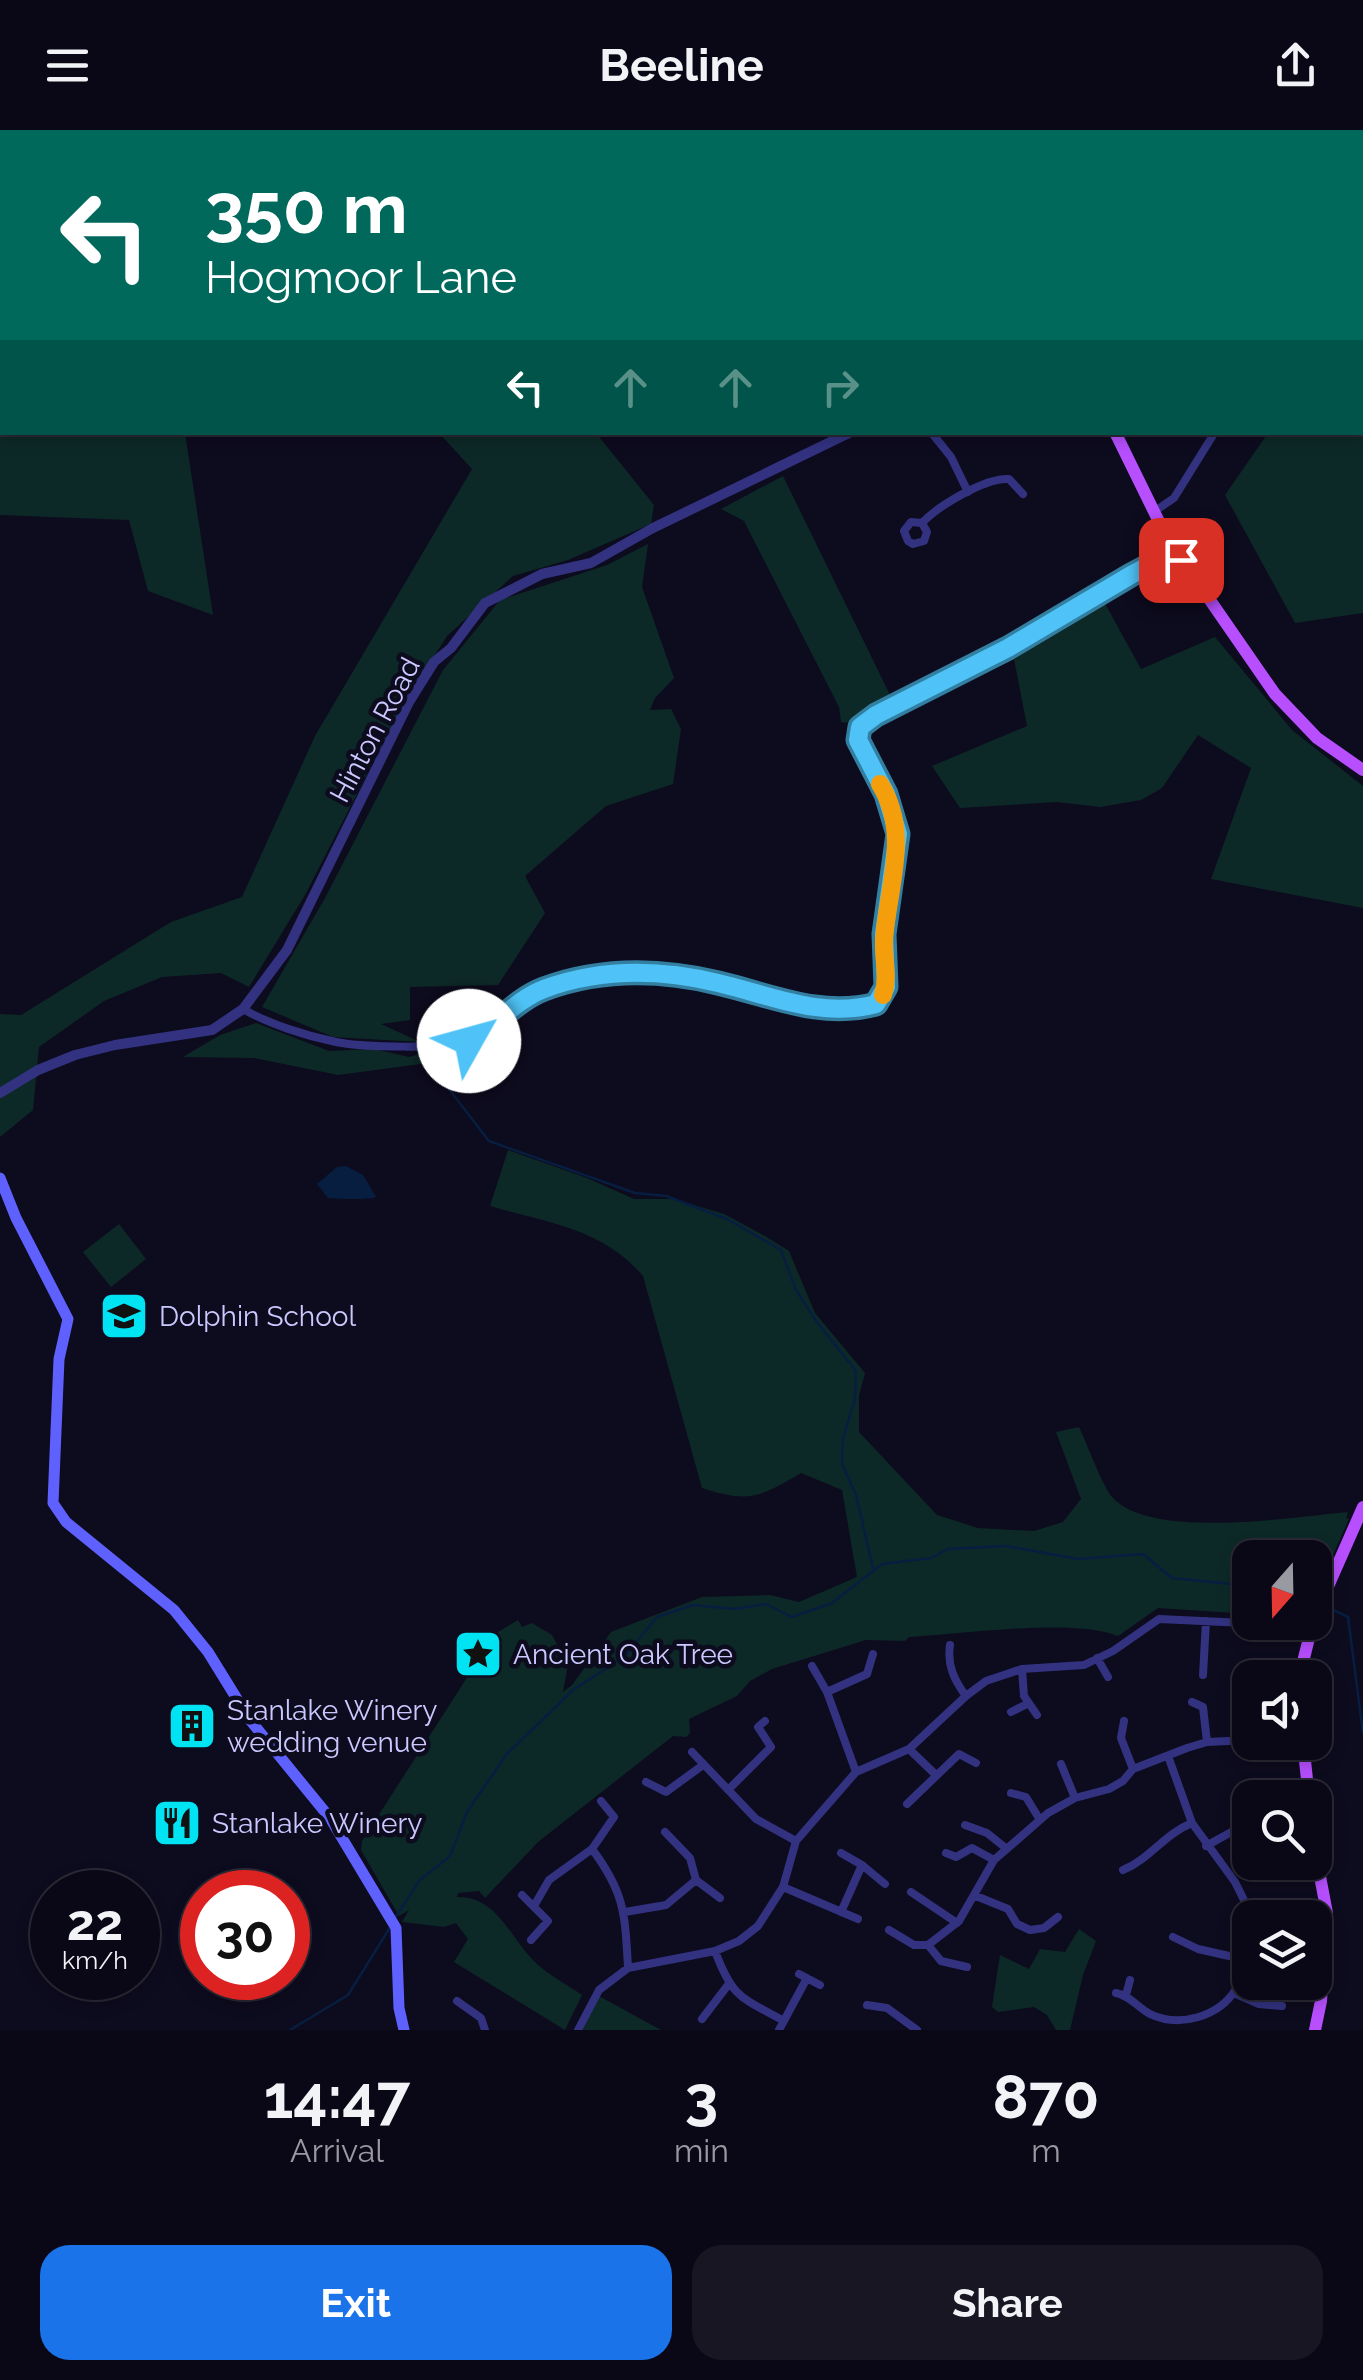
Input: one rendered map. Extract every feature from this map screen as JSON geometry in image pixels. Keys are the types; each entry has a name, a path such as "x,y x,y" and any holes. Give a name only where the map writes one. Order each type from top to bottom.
{"main road":[{"path":"1117,435 1167,538 1275,694 1317,738 1363,770"},
{"path":"0,1178 68,1319 59,1359 53,1502 66,1522 174,1610 208,1652 250,1720 330,1818 392,1923 404,2030"},
{"path":"1332,1577 1363,1507"},
{"path":"1315,2030 1321,2000"}],"street":[{"name":"Hinton Road","path":"0,1093 38,1070 75,1055 212,1030 243,1009 287,950 409,702 434,662 485,603 542,574 591,563 653,528 845,435"},
{"path":"934,435 948,452 968,492"},
{"path":"1155,511 1174,498 1213,435"},
{"path":"922,524 930,514 968,492 1004,478 1023,494"},
{"path":"1146,567 1167,538"},
{"path":"243,1009 339,1043 410,1047 469,1041 506,1011 542,990 582,978 638,971 690,976 805,1006 860,1007 881,1000 886,987 884,934 898,834 886,794 858,740 860,727 876,715 1008,648 1146,567 1181,560"},
{"path":"578,2030 599,1990 628,1968 715,1951 739,1941 758,1926 783,1887 796,1842 856,1772 909,1749 986,1681 1022,1669 1084,1665 1159,1620 1232,1622"},
{"path":"1203,1675 1206,1621"},
{"path":"950,1645 948,1658 955,1681 966,1696"},
{"path":"827,1692 871,1678 873,1654"},
{"path":"1098,1658 1108,1677"},
{"path":"812,1666 827,1692 856,1772"},
{"path":"1022,1669 1026,1704 1037,1716"},
{"path":"1192,1702 1203,1707 1206,1742"},
{"path":"1012,1712 1026,1704"},
{"path":"1124,1721 1121,1738 1133,1768"},
{"path":"762,1724 771,1747"},
{"path":"889,1930 914,1944 928,1945 956,1923 976,1896 981,1878 994,1860 1040,1820 1075,1798 1108,1789 1133,1768 1206,1742 1232,1740"},
{"path":"728,1790 780,1741"},
{"path":"909,1749 936,1775"},
{"path":"692,1752 756,1819 796,1842"},
{"path":"907,1804 959,1754 976,1762"},
{"path":"1168,1756 1192,1823 1244,1900"},
{"path":"1060,1764 1075,1798"},
{"path":"665,1805 666,1792 703,1765"},
{"path":"1055,1778 1066,1775"},
{"path":"646,1782 666,1792"},
{"path":"1011,1793 1026,1796 1040,1820"},
{"path":"534,1906 549,1880 592,1849 614,1817 601,1801"},
{"path":"1123,1870 1142,1861 1176,1829 1192,1823"},
{"path":"965,1825 987,1833 1007,1849"},
{"path":"666,1832 690,1858 696,1880 720,1898"},
{"path":"1206,1846 1232,1832"},
{"path":"946,1853 956,1857 972,1848 994,1860"},
{"path":"592,1849 614,1878 625,1912 628,1968"},
{"path":"1136,1851 1142,1861"},
{"path":"841,1853 885,1884"},
{"path":"841,1912 862,1865"},
{"path":"625,1912 666,1905 696,1880"},
{"path":"783,1887 858,1919"},
{"path":"910,1892 956,1923"},
{"path":"522,1895 548,1921 531,1940"},
{"path":"976,1896 1008,1909 1017,1924 1030,1930 1044,1928 1058,1916"},
{"path":"1173,1937 1198,1949 1232,1954"},
{"path":"1198,1949 1203,1938"},
{"path":"928,1945 942,1961 967,1966"},
{"path":"715,1951 728,1985 782,2026 803,1976 820,1985"},
{"path":"1130,1980 1121,1994 1151,2014 1185,2026 1232,1994"},
{"path":"702,2019 728,1985"},
{"path":"1251,2000 1282,2006"},
{"path":"457,2001 472,2006 482,2018 485,2030"},
{"path":"867,2005 886,2008 917,2030"}],"green space":[{"path":"0,435 185,435 213,615 148,591 129,520 0,515"},
{"path":"441,435 598,435 654,505 651,524 568,560 513,576 447,636 400,710 305,895 249,987 221,973 162,977 104,1001 39,1047 33,1110 0,1137 0,1014 21,1015 171,922 242,897 315,736 472,469"},
{"path":"1267,435 1363,435 1363,613 1295,623 1225,495"},
{"path":"783,476 892,699 846,723 841,722 839,707 744,521 721,509"},
{"path":"648,544 642,587 674,678 655,698 650,710 671,709 681,729 673,784 606,806 525,876 545,913 498,985 410,987 410,1020 381,1024 420,1042 333,1037 262,1007 325,898 443,670 500,600 607,565"},
{"path":"1102,598 1141,669 1215,637 1292,730 1363,786 1363,908 1211,879 1251,768 1198,735 1162,788 1141,800 1100,807 1057,802 960,808 932,766 1027,726 1014,659"},
{"path":"256,1023 329,1051 374,1049 409,1057 433,1050 451,1060 338,1075 254,1058 183,1057 220,1035"},
{"path":"508,1150 634,1199 674,1199 724,1214 789,1251 815,1313 865,1373 859,1396 859,1432 937,1515 978,1528 1034,1531 1063,1522 1081,1499 1056,1432 1079,1427 1109,1492 1132,1511 1190,1522 1260,1521 1348,1512 1349,1519 1332,1558 1332,1540 1232,1540 1232,1613 1158,1608 1118,1636 1074,1628 1046,1628 909,1637 905,1641 866,1640 772,1669 750,1681 737,1696 689,1719 690,1733 686,1737 673,1736 538,1842 485,1898 479,1891 458,1893 457,1897 471,1899 493,1911 537,1964 582,1995 565,2030 454,1962 468,1939 456,1923 444,1927 402,1922 409,1910 399,1916 361,1850 362,1841 495,1634 518,1620 522,1627 532,1623 552,1635 568,1665 563,1692 611,1632 702,1597 770,1595 799,1602 857,1577 842,1490 801,1473 753,1496 731,1496 702,1488 643,1276 592,1237 490,1206"},
{"path":"119,1224 146,1259 111,1287 83,1252"},
{"path":"1079,1929 1096,1941 1070,2030 1056,2030 1047,2015 1034,2007 998,2012 992,2007 1000,1955 1029,1969 1040,1949 1065,1952"},
{"path":"597,1995 661,2030 583,2030"}],"water":[{"path":"346,1166 363,1175 376,1197 328,1198 317,1184 337,1167"}],"waterway":[{"path":"448,1088 489,1141 635,1193 666,1196 727,1219 781,1250 796,1290 856,1371 855,1399 843,1438 842,1464 856,1495 873,1568"},
{"path":"395,1918 419,1881 450,1856 467,1812 506,1755 573,1690 624,1657 657,1617 693,1605 735,1609 766,1604 792,1617 832,1603 882,1564 931,1558 948,1549 1006,1546 1078,1559 1143,1554 1172,1578 1232,1584"},
{"path":"1332,1609 1348,1617 1363,1733"},
{"path":"290,2030 348,1995 389,1929"}],"slow traffic":[{"path":"880,784 892,808 898,834 884,934 883,995"}],"place":[{"name":"Dolphin School","path":"124,1316"},
{"name":"Ancient Oak Tree","path":"478,1654"},
{"name":"Stanlake Winery wedding venue","path":"192,1726"},
{"name":"Stanlake Winery","path":"177,1823"}],"route":[{"path":"469,1041 506,1011 542,990 582,978 638,971 690,976 793,1005 820,1008 876,1004 886,987 884,934 898,834 886,794 858,740 860,727 876,715 1008,648 1146,567 1181,560"}]}
